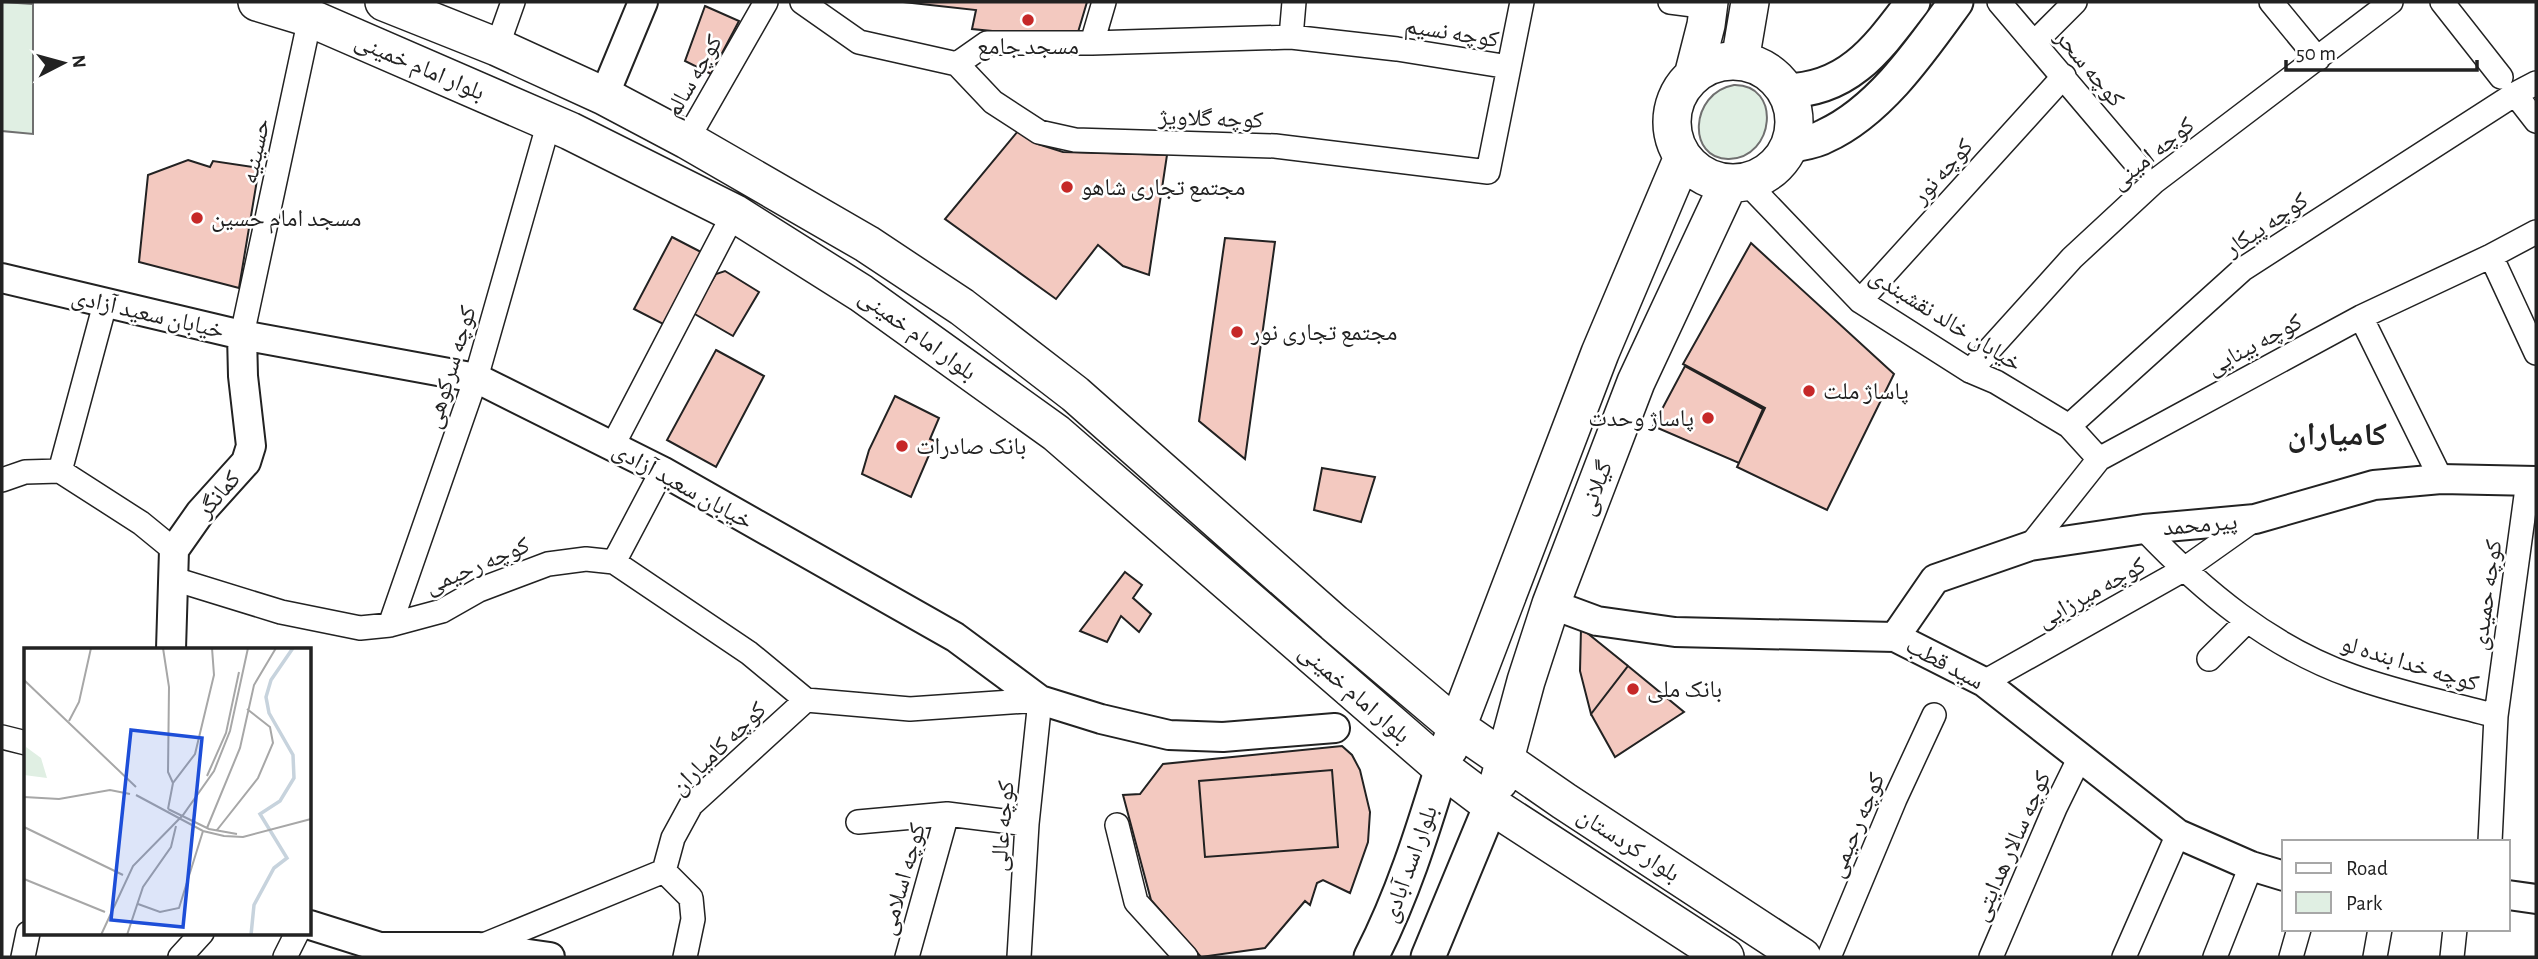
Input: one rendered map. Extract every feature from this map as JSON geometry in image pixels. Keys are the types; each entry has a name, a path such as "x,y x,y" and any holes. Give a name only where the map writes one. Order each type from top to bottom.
{"main road":[{"name":"بلوار امام خمینی","path":"257,2 310,18 549,122 734,213 861,293 1056,433 1442,768 1491,805"},
{"name":"بلوار امام خمینی","path":"384,2 497,47 604,96 687,140 866,244 962,307 1074,394 1337,626 1457,727"},
{"path":"1740,61 1750,2"},
{"path":"1785,91 1809,90 1860,64 1886,38 1913,2"},
{"path":"1789,146 1824,137 1869,105 1916,56 1956,2"},
{"path":"1692,76 1709,4"},
{"path":"1740,61 1767,71 1785,91 1793,108 1794,118 1789,146 1784,156 1767,173 1737,182 1703,175 1683,157 1673,132 1673,115 1681,90 1692,76 1715,64 1740,61"},
{"name":"گیلانی","path":"1442,768 1600,353 1683,157"},
{"name":"گیلانی","path":"1491,805 1551,604 1636,382 1737,182"},
{"name":"بلوار کردستان","path":"1457,727 1564,801 1802,957"},
{"name":"بلوار اسد آبادی","path":"1371,957 1392,917 1442,768"},
{"name":"بلوار کردستان","path":"1491,805 1725,957"},
{"name":"بلوار اسد آبادی","path":"1428,957 1491,805"}],"street":[{"path":"497,47 513,2"},
{"path":"604,96 643,2"},
{"name":"کوچه سالم","path":"687,140 766,2"},
{"path":"802,2 859,42 957,64"},
{"path":"1092,43 1104,2"},
{"path":"1291,37 1294,2"},
{"path":"1509,67 1522,2"},
{"path":"1670,2 1709,4"},
{"name":"کوچه سحر","path":"1998,2 2140,168"},
{"path":"2034,43 2075,2"},
{"path":"2271,2 2318,59"},
{"name":"کوچه امینی","path":"1970,371 2072,258 2154,182 2391,2"},
{"path":"2442,2 2536,121"},
{"name":"حسینیه","path":"242,335 310,18"},
{"name":"کوچه نسیم","path":"957,64 987,43 1291,37 1397,49 1509,67"},
{"name":"کوچه گلاویژ","path":"957,64 993,102 1039,132 1075,139 1275,146 1488,172 1509,67"},
{"name":"کوچه نور","path":"1860,301 2064,76"},
{"name":"کوچه پیکار","path":"2069,426 2243,269 2508,85 2536,83"},
{"name":"کوچه سرکوهی","path":"390,625 476,378 549,122"},
{"name":"خیابان خالد نقشبندی","path":"1737,182 1860,301 1970,371 1996,382 2069,426 2099,460"},
{"path":"612,445 734,213"},
{"name":"کوچه بینایی","path":"2030,546 2099,460 2361,317 2536,232"},
{"path":"2491,256 2536,353"},
{"name":"خیابان سعید آزادی","path":"2,278 242,335 476,378 662,471 955,637 1040,699 1101,719 1169,735 1223,737 1335,728"},
{"path":"60,471 105,304"},
{"path":"2361,317 2441,480"},
{"name":"کمانگر","path":"174,550 200,513 246,462 251,446 251,434 246,415 242,335"},
{"path":"2,480 25,472 60,471 141,523 174,550 170,648"},
{"path":"662,471 614,562 749,653 806,700 910,709 1040,699"},
{"name":"پیرمحمد","path":"1895,637 1935,579 2030,546 2144,529 2255,519 2374,485 2441,480 2532,481"},
{"name":"کوچه حمیدی","path":"2490,840 2496,716 2532,481"},
{"name":"کوچه میرزایی","path":"1984,682 2183,570 2255,519"},
{"name":"کوچه خدا بنده لو","path":"2144,529 2183,570 2246,622 2313,659 2351,676 2496,716"},
{"name":"کوچه رحیمی","path":"174,579 281,612 360,628 390,625 442,611 479,590 548,564 586,559 614,562"},
{"name":"سید قطب","path":"1551,604 1597,621 1675,632 1895,637 1984,682 2178,834 2251,866 2282,875"},
{"path":"2209,659 2246,622"},
{"name":"کوچه عالی","path":"1019,957 1027,824 1040,699"},
{"name":"کوچه کامیاران","path":"664,871 673,838 691,805 806,700"},
{"name":"کوچه رحیمی","path":"1829,957 1895,799 1934,715"},
{"path":"2,737 24,742"},
{"name":"کوچه سالار هدایتی","path":"1990,957 2080,757"},
{"path":"858,822 947,814 1027,824"},
{"name":"کوچه اسلامی","path":"907,957 947,814"},
{"path":"1117,825 1136,902 1186,957"},
{"path":"2124,957 2178,834"},
{"path":"2215,957 2251,866"},
{"path":"478,947 664,871 691,898 693,919 685,957"},
{"path":"2510,895 2536,899"},
{"path":"312,926 378,952 478,947 550,957"},
{"path":"2291,957 2298,931"},
{"path":"2375,957 2380,931"},
{"path":"2452,957 2455,931"},
{"path":"23,957 28,934"},
{"path":"180,957 201,934"},
{"path":"285,957 297,934"}],"green space":[{"path":"2,2 33,4 33,134 2,131"},
{"path":"1734,85 1749,88 1760,96 1766,108 1767,121 1756,147 1744,155 1729,159 1715,156 1706,149 1700,138 1699,125 1708,100 1719,91"}],"building":[{"name":"مسجد جامع","path":"903,2 1087,2 1076,39 972,29 976,10"},
{"path":"705,6 739,21 711,74 685,61"},
{"name":"مجتمع تجاری شاهو","path":"1018,131 1038,144 1063,152 1167,155 1149,275 1123,266 1098,245 1056,299 945,219"},
{"name":"مسجد امام حسین","path":"188,160 210,167 213,161 259,168 239,288 139,262 148,175"},
{"path":"672,237 701,252 667,326 634,309"},
{"name":"مجتمع تجاری نور","path":"1225,238 1275,242 1245,459 1199,421"},
{"name":"پاساژ ملت","path":"1751,243 1894,374 1827,510 1737,467 1765,408 1683,364"},
{"path":"725,271 759,292 733,336 693,313 716,274"},
{"path":"716,350 764,376 716,467 667,440"},
{"name":"پاساژ وحدت","path":"1685,366 1763,409 1739,463 1653,426"},
{"name":"بانک صادرات","path":"895,396 939,418 930,439 935,441 911,497 862,474 869,450"},
{"path":"1322,468 1375,477 1361,522 1314,510"},
{"path":"1125,572 1142,585 1133,598 1151,614 1139,632 1121,616 1107,642 1080,631"},
{"path":"1581,628 1628,666 1591,714 1580,671"},
{"name":"بانک ملی","path":"1628,666 1684,712 1615,757 1591,714"},
{"path":"1342,746 1352,755 1360,770 1370,812 1368,842 1350,893 1323,880 1317,883 1310,905 1305,901 1265,948 1201,957 1151,900 1123,795 1140,794 1163,764"},
{"path":"1332,770 1338,847 1205,857 1199,781"}],"place":[{"name":"مسجد جامع","path":"1028,20"},
{"name":"مجتمع تجاری شاهو","path":"1067,187"},
{"name":"مسجد امام حسین","path":"197,218"},
{"name":"مجتمع تجاری نور","path":"1237,332"},
{"name":"پاساژ ملت","path":"1809,391"},
{"name":"پاساژ وحدت","path":"1708,418"},
{"name":"بانک صادرات","path":"902,446"},
{"name":"بانک ملی","path":"1633,689"}],"district":[{"name":"کامیاران","path":"2337,434"}]}
